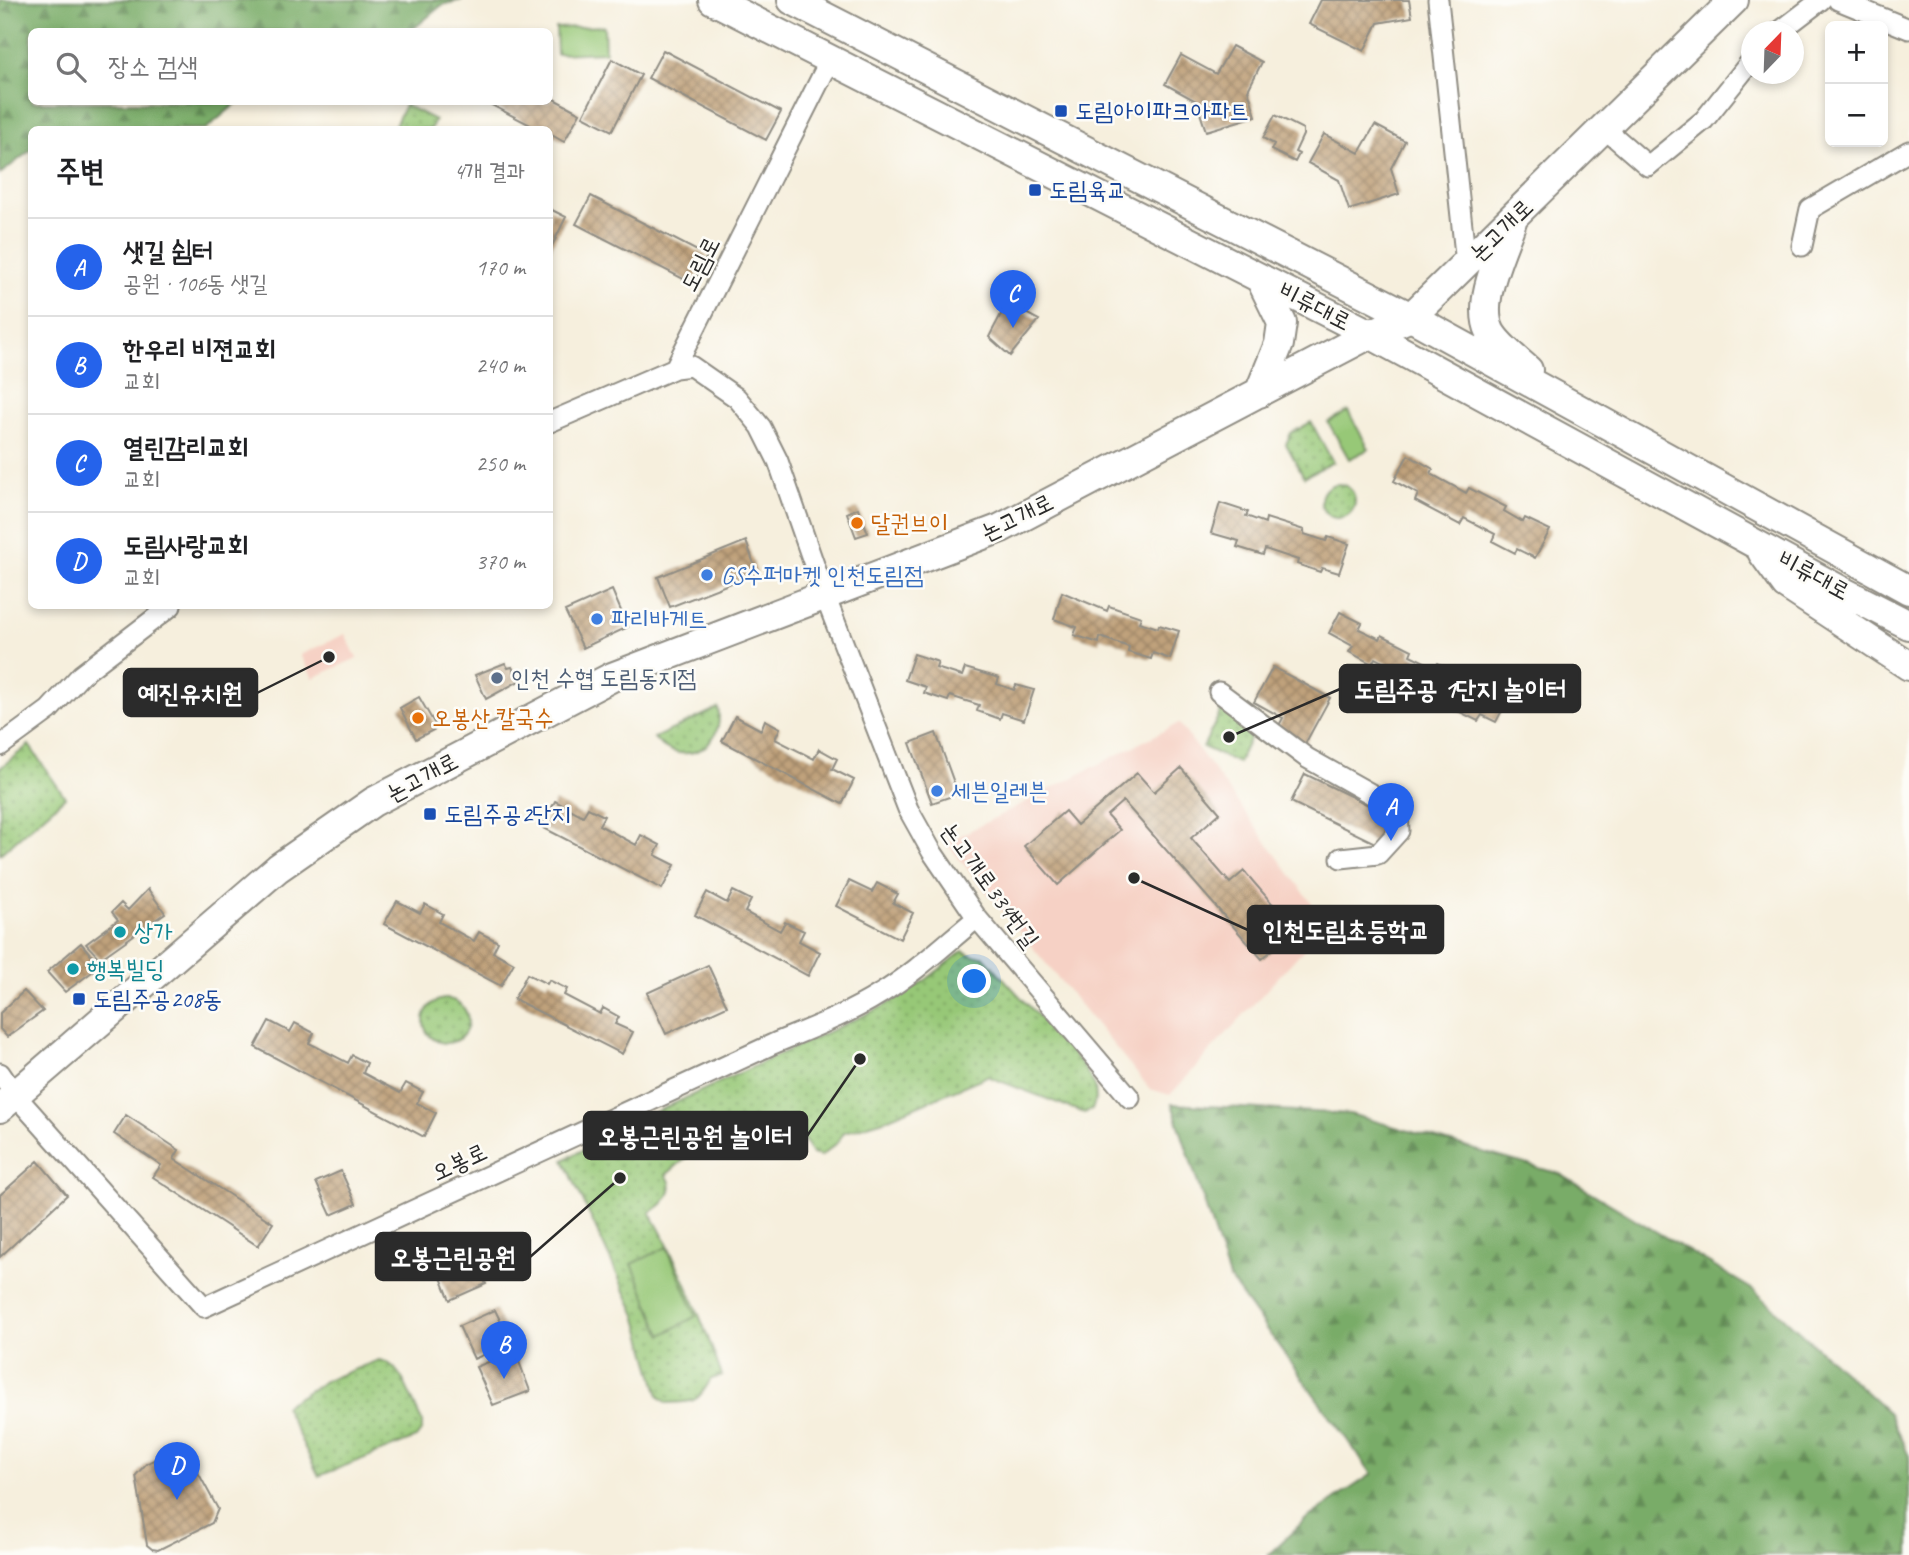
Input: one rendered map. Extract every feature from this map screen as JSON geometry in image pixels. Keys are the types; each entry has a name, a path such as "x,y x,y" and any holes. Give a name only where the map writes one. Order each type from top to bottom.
{"main road":[{"name":"비류대로","path":"713,0 1370,334 1909,625"},
{"name":"비류대로","path":"792,0 1411,317 1909,590"},
{"name":"논고개로","path":"5,1092 278,868 373,802 612,677 1001,528 1370,334 1411,317 1734,0"},
{"path":"1513,218 1484,313 1491,333 1552,394"},
{"path":"1258,393 1279,344 1282,323 1260,278"},
{"path":"1757,544 1786,585 1909,666"},
{"path":"1856,562 1909,578"},
{"path":"1840,590 1909,644"}],"street":[{"path":"1438,0 1466,264"},
{"path":"1793,21 1821,0"},
{"path":"1838,0 1909,29"},
{"name":"도림로","path":"675,368 830,60"},
{"path":"1604,128 1648,166 1704,120 1741,74"},
{"path":"1802,246 1810,209 1909,151"},
{"name":"논고개로334번길","path":"675,368 691,366 714,381 737,398 761,427 778,461 825,596 908,809 932,852 977,918 1130,1098"},
{"path":"553,421 675,368"},
{"path":"0,747 49,710 81,675 168,609"},
{"path":"1219,692 1307,758 1398,809 1399,831 1378,855 1341,859"},
{"name":"오봉로","path":"5,1092 204,1307 773,1044 846,1013 881,994 920,966 977,918"}],"shaded area":[{"path":"345,634 357,658 313,678 300,655"},
{"path":"1179,723 1327,924 1170,1095 1150,1089 946,843"}],"green space":[{"path":"0,0 462,0 442,5 415,28 28,28 28,105 234,105 210,126 28,126 28,152 0,174"},
{"path":"604,26 605,52 557,54 556,28"},
{"path":"405,105 435,120 432,126 394,126"},
{"path":"1348,411 1369,449 1349,459 1328,422"},
{"path":"1311,422 1333,462 1304,477 1286,444 1291,433"},
{"path":"1338,484 1350,489 1355,501 1350,513 1338,518 1326,513 1321,501 1326,489"},
{"path":"718,708 719,722 715,734 708,744 699,750 677,752 665,748 654,738"},
{"path":"1221,711 1255,727 1238,763 1203,747"},
{"path":"29,745 65,797 0,854 0,768"},
{"path":"963,951 973,956 983,956 1081,1063 1095,1086 1096,1098 1092,1110 1084,1113 987,1076 884,1120 844,1132 837,1143 821,1156 812,1154 800,1132 794,1129 765,1144 725,1142 687,1157 666,1175 671,1186 668,1196 650,1212 690,1292 722,1376 711,1379 694,1400 667,1403 659,1396 636,1315 564,1160 634,1122 882,1007 923,982"},
{"path":"446,999 461,1006 468,1021 461,1036 446,1043 431,1036 424,1021 431,1006"},
{"path":"1172,1104 1350,1114 1560,1174 1755,1291 1889,1413 1909,1456 1909,1555 1268,1555 1306,1519 1372,1474 1229,1278"},
{"path":"667,1247 696,1316 662,1335 632,1264"},
{"path":"379,1360 394,1368 405,1384 422,1421 422,1430 416,1438 319,1476 284,1406 327,1380"}],"building":[{"path":"1321,0 1409,0 1412,17 1378,23 1364,51 1309,24"},
{"path":"1232,46 1262,62 1248,90 1256,116 1206,131 1196,101 1165,84 1181,55 1216,74"},
{"path":"663,50 781,112 766,140 648,78"},
{"path":"612,59 641,75 612,131 583,116"},
{"path":"553,99 580,113 564,142 553,136 553,126 532,126 492,105 553,105"},
{"path":"1275,115 1303,129 1295,152 1299,154 1295,162 1271,150 1274,144 1263,138"},
{"path":"1375,125 1405,141 1391,168 1399,194 1349,210 1339,180 1308,163 1324,134 1359,153"},
{"path":"591,196 707,256 693,284 576,224"},
{"path":"553,210 566,217 553,244"},
{"path":"1007,303 1039,320 1010,356 989,337"},
{"path":"1408,455 1433,469 1431,474 1466,493 1469,488 1506,507 1504,511 1523,522 1525,518 1550,530 1535,558 1517,549 1515,553 1492,541 1495,534 1464,518 1460,525 1415,501 1418,494 1394,481"},
{"path":"1220,503 1248,512 1246,516 1265,523 1266,518 1304,530 1304,534 1326,541 1328,537 1349,544 1339,573 1322,568 1320,572 1297,564 1298,560 1265,549 1263,555 1237,547 1239,541 1211,533"},
{"name":"달권브이","path":"858,508 868,533 856,537 847,513"},
{"name":"GS수퍼마켓 인천도림점","path":"746,541 757,573 670,607 658,577"},
{"name":"파리바게트","path":"612,590 628,627 583,648 565,611"},
{"path":"1062,592 1107,611 1109,606 1141,617 1139,622 1179,631 1170,659 1153,653 1151,659 1128,652 1129,647 1100,637 1099,643 1074,635 1077,627 1054,619"},
{"path":"1340,612 1362,623 1359,629 1380,639 1382,635 1412,650 1410,655 1435,667 1438,663 1472,680 1471,684 1487,692 1489,689 1508,699 1496,722 1482,715 1478,721 1456,710 1459,702 1430,688 1428,693 1402,680 1406,674 1375,658 1372,664 1349,652 1353,646 1329,633"},
{"path":"914,654 938,662 936,668 962,676 965,668 999,678 997,684 1014,690 1016,685 1034,690 1024,720 1002,713 1000,719 977,711 979,705 950,696 948,701 924,693 926,687 905,680"},
{"name":"인천 수협 도림동지점","path":"505,663 508,668 512,667 519,681 486,699 475,675"},
{"path":"1273,667 1330,698 1305,744 1277,729 1283,718 1254,702"},
{"name":"오봉산 칼국수","path":"419,697 437,728 416,739 400,708"},
{"path":"735,716 761,730 765,720 780,728 775,739 814,759 819,749 837,759 832,769 854,780 842,804 722,741"},
{"path":"936,733 958,794 932,803 910,743"},
{"path":"1181,768 1220,813 1191,838 1230,883 1244,871 1295,930 1262,959 1123,801 1107,815 1120,830 1058,885 1024,846 1065,811 1077,825 1137,773 1154,792"},
{"path":"1305,774 1397,819 1383,847 1291,802"},
{"path":"555,801 583,816 588,808 604,816 599,825 636,845 641,835 660,845 655,855 675,865 662,889 542,827"},
{"path":"849,881 872,892 877,883 898,894 893,903 913,913 900,939 836,906"},
{"name":"상가","path":"148,889 165,913 100,959 86,944 118,920 112,912 121,903 128,910"},
{"path":"733,891 751,900 745,912 780,931 785,922 804,931 799,941 820,952 808,976 695,915 707,892 727,903"},
{"path":"397,901 420,913 425,904 443,914 439,922 474,941 479,932 498,942 493,952 514,963 501,986 384,924"},
{"name":"행복빌딩","path":"81,943 100,966 65,992 47,972"},
{"path":"708,965 727,1006 666,1034 647,993"},
{"path":"527,974 547,984 549,980 567,989 564,995 600,1014 603,1008 619,1017 615,1024 633,1032 622,1054 514,999"},
{"path":"24,991 43,1011 7,1037 0,1029 0,1013"},
{"path":"269,1021 290,1032 295,1023 314,1033 309,1043 348,1063 352,1055 367,1063 363,1073 400,1093 406,1083 423,1092 417,1103 436,1113 424,1137 255,1047"},
{"path":"126,1115 179,1150 174,1159 273,1223 258,1246 153,1177 161,1165 114,1134"},
{"path":"38,1161 67,1195 0,1257 0,1195"},
{"path":"341,1171 356,1204 331,1215 316,1182"},
{"path":"473,1254 486,1284 450,1300 438,1270"},
{"path":"495,1310 511,1343 474,1359 459,1326"},
{"path":"515,1351 530,1391 493,1405 476,1367"},
{"path":"165,1454 181,1455 195,1467 218,1509 212,1523 158,1550 147,1545 136,1475 146,1464"}],"place":[{"name":"도림아이파크아파트","path":"1061,111"},
{"name":"도림육교","path":"1035,190"},
{"name":"열린감리교회","path":"1013,328"},
{"name":"달권브이","path":"857,523"},
{"name":"GS수퍼마켓 인천도림점","path":"707,575"},
{"name":"파리바게트","path":"597,619"},
{"name":"예진유치원","path":"329,657"},
{"name":"인천 수협 도림동지점","path":"497,678"},
{"name":"오봉산 칼국수","path":"418,718"},
{"name":"도림주공 1단지 놀이터","path":"1229,737"},
{"name":"세븐일레븐","path":"937,791"},
{"name":"도림주공2단지","path":"430,814"},
{"name":"샛길 쉼터","path":"1391,841"},
{"name":"인천도림초등학교","path":"1134,878"},
{"name":"상가","path":"120,932"},
{"name":"행복빌딩","path":"73,969"},
{"name":"도림주공208동","path":"79,999"},
{"name":"오봉근린공원 놀이터","path":"860,1059"},
{"name":"오봉근린공원","path":"620,1178"},
{"name":"한우리 비젼교회","path":"504,1379"},
{"name":"도림사랑교회","path":"177,1500"}]}
